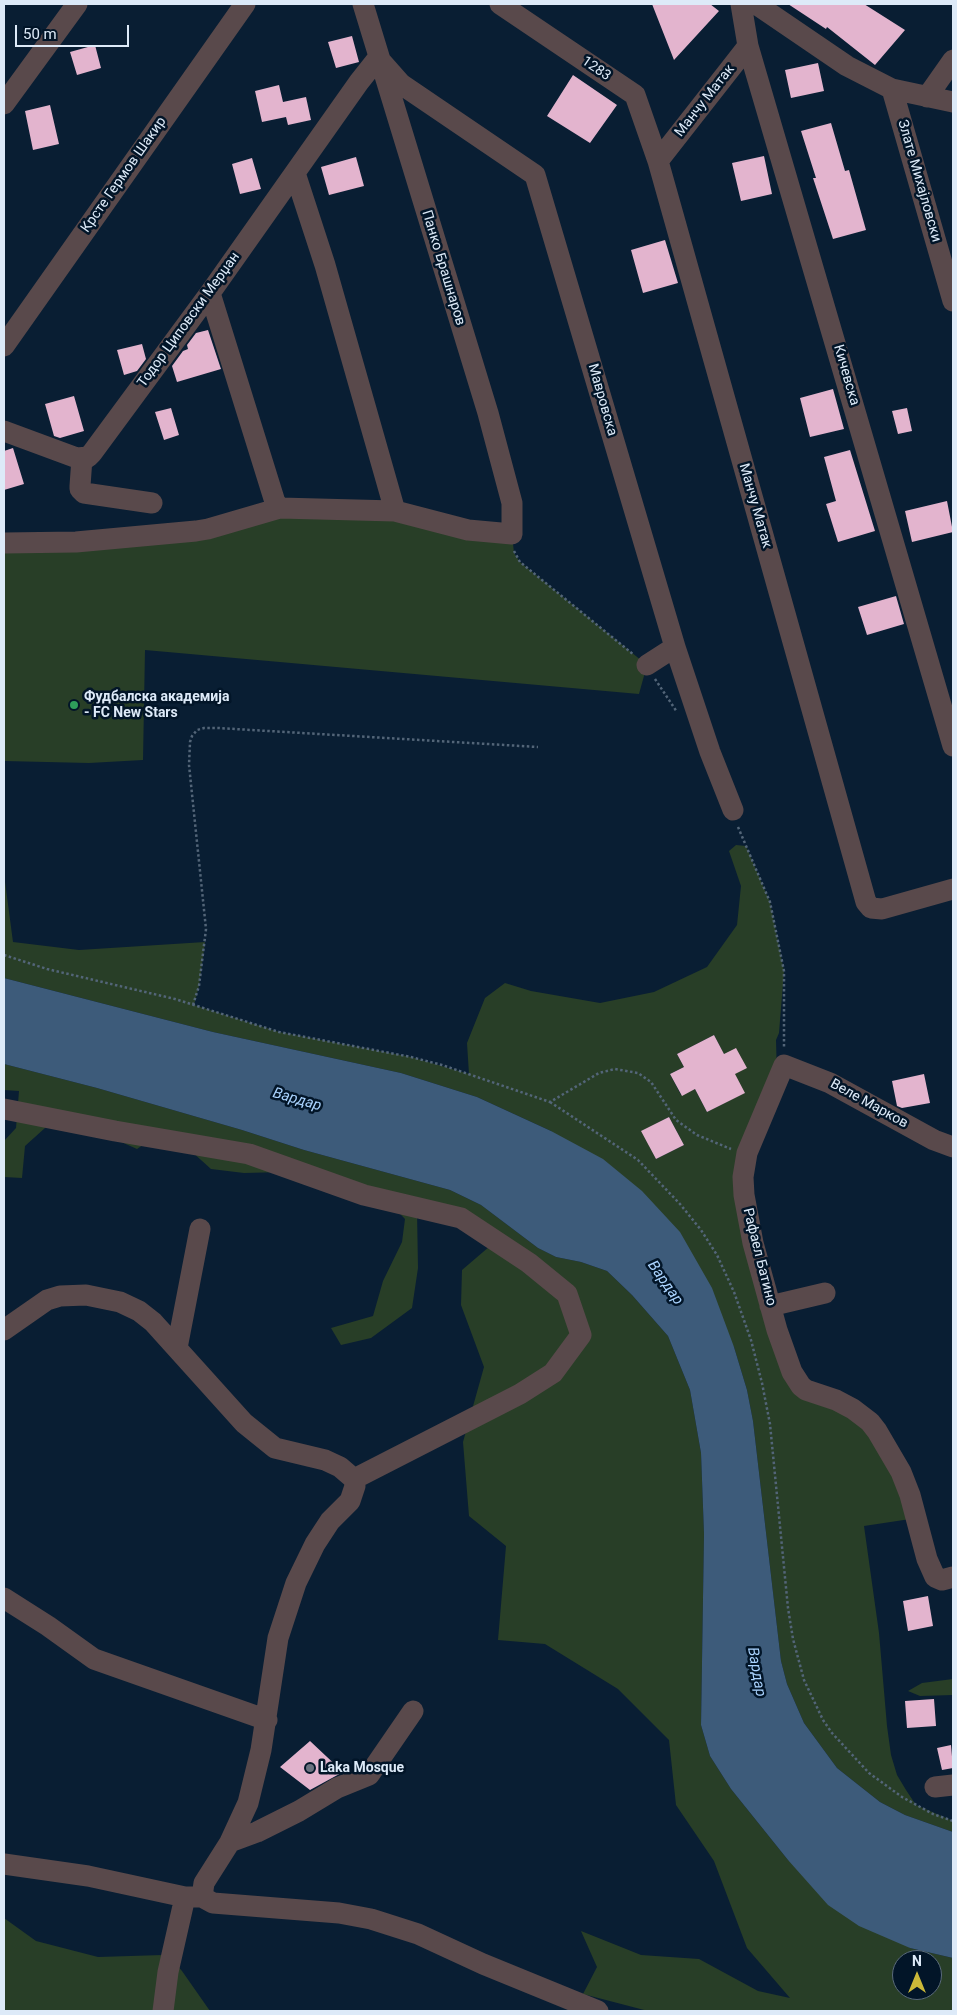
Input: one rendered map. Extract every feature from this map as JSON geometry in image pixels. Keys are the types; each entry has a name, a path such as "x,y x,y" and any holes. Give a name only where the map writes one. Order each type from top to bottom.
{"street":[{"path":"4,104 77,4"},
{"name":"Крсте Гермов Шакир","path":"4,346 245,4"},
{"name":"Панко Брашнаров","path":"363,4 488,413 512,503 512,534 468,530 395,512"},
{"name":"1283","path":"500,4 635,94 658,161"},
{"name":"Кичевска","path":"741,4 748,46 953,746"},
{"path":"756,4 847,66 892,89 953,102"},
{"name":"Манчу Матак","path":"748,46 658,161 866,902 871,908 882,909 953,888"},
{"name":"Тодор Циповски Мерџан","path":"80,458 88,457 95,450 378,58"},
{"name":"Мавровска","path":"378,58 401,84 535,175 675,647 710,752 733,810"},
{"path":"927,96 953,60"},
{"name":"Злате Михајловски","path":"892,89 953,301"},
{"path":"4,542 76,542 196,531 280,508 395,512 325,266 295,173"},
{"path":"210,293 275,502 280,508"},
{"path":"4,431 80,458 80,490 84,493 152,503"},
{"path":"647,665 675,647"},
{"name":"Веле Марков","path":"784,1065 830,1083 934,1140 953,1148"},
{"name":"Рафаел Батино","path":"784,1065 748,1153 744,1170 744,1195 753,1243 777,1330 797,1381 806,1390 836,1400 853,1409 870,1422 901,1472 910,1495 927,1559 935,1577 942,1580 953,1577"},
{"path":"4,1109 115,1131 249,1154 364,1195 461,1218 528,1263 567,1294 581,1335 553,1373 520,1394 354,1479"},
{"path":"177,1348 200,1229"},
{"path":"770,1306 825,1293"},
{"path":"4,1330 47,1300 60,1296 86,1295 120,1302 138,1311 153,1322 238,1417 275,1448 325,1460 340,1467 354,1479"},
{"path":"163,2011 168,1972 194,1897 230,1842 248,1803 267,1720 278,1638 296,1584 315,1544 330,1522 353,1495 354,1479"},
{"path":"4,1598 94,1658 267,1720"},
{"path":"230,1842 257,1832 299,1812 337,1788 369,1775 413,1711"},
{"path":"4,1864 88,1876 194,1897 213,1903 339,1913 371,1920 418,1934 483,1964 598,2011"}],"path":[{"path":"193,1005 199,986 206,929 189,751 192,736 197,730 218,728 538,747"},
{"path":"733,810 770,902 784,971 784,1065"},
{"path":"4,955 47,968 193,1005 279,1032 411,1057 442,1065 550,1102 638,1160 680,1204 701,1230 734,1292 751,1340 770,1424 788,1608 795,1646 804,1680 822,1720 869,1773 902,1797 933,1814 953,1822"},
{"path":"550,1102 599,1073 615,1069 638,1073 651,1082 669,1111 686,1128 696,1135 719,1145 748,1153"}],"green space":[{"path":"280,508 512,534 514,553 520,562 647,665 639,694 145,650 143,760 89,763 4,761 4,543 53,543"},
{"path":"736,845 746,846 770,902 784,971 779,1033 776,1040 777,1077 744,1170 792,1372 853,1409 917,1518 864,1526 879,1633 891,1755 897,1775 916,1805 953,1821 953,1832 905,1815 880,1802 837,1768 804,1723 787,1684 781,1661 753,1421 747,1390 734,1347 551,1131 477,1097 401,1073 213,1032 4,978 4,874 13,942 79,950 205,942 199,986 194,1005 279,1032 411,1057 469,1074 467,1043 485,998 505,983 531,991 600,1003 654,992 707,967 737,925 741,886 729,851","holes":["714,1035 744,1093 707,1112 695,1089 681,1095 670,1074 684,1067 677,1054","669,1117 684,1145 656,1159 642,1131"]},
{"path":"4,1064 97,1088 304,1150 450,1190 481,1205 538,1248 556,1257 581,1262 607,1271 632,1295 668,1336 690,1390 701,1453 704,1534 701,1725 710,1756 731,1789 788,1860 910,1948 919,1950 892,1950 892,2000 942,2000 942,1955 953,1958 953,2011 648,2011 583,1994 597,1967 581,1931 641,1955 699,1959 758,1991 790,1998 747,1948 714,1861 676,1805 669,1740 618,1689 545,1644 498,1640 506,1546 469,1516 463,1442 484,1367 461,1305 462,1270 490,1246 445,1217 417,1211 418,1268 412,1308 371,1338 341,1345 331,1328 373,1316 383,1281 402,1242 405,1219 377,1190 283,1172 244,1173 211,1169 191,1151 162,1132 137,1149 83,1125 55,1119 25,1146 22,1178 4,1177 4,1141 16,1128 19,1091 4,1090"},
{"path":"953,1679 953,1695 920,1696 908,1691 922,1683"},
{"path":"4,1918 36,1941 98,1957 163,1955 173,1961 182,1971 210,2011 4,2011"}],"water":[{"name":"Вардар","path":"4,978 213,1032 401,1073 477,1097 551,1131 603,1159 642,1191 680,1232 712,1288 734,1347 747,1390 753,1421 781,1661 787,1684 804,1723 837,1768 880,1802 905,1815 953,1832 953,1958 942,1955 942,1950 910,1948 859,1926 828,1905 788,1860 731,1789 710,1756 701,1725 704,1534 701,1453 690,1390 668,1336 632,1295 607,1271 581,1262 556,1257 538,1248 481,1205 450,1190 304,1150 97,1088 4,1064"}],"building":[{"path":"652,4 710,4 719,11 674,60"},
{"path":"788,4 864,4 905,30 875,65 827,27 826,29"},
{"path":"352,36 359,62 336,68 328,42"},
{"path":"95,45 101,68 77,75 70,52"},
{"path":"818,63 824,91 791,98 785,70"},
{"path":"573,75 617,105 590,143 547,116"},
{"path":"279,85 283,102 306,97 311,120 288,125 286,117 262,122 255,91"},
{"path":"50,105 59,144 33,150 25,111"},
{"path":"831,123 845,171 849,170 866,230 833,239 813,178 816,178 801,131"},
{"path":"764,156 772,194 741,201 732,163"},
{"path":"356,157 364,186 329,195 321,167"},
{"path":"252,158 261,189 240,194 232,164"},
{"path":"665,240 678,283 643,293 631,250"},
{"path":"208,330 221,369 177,382 172,366 183,351 188,349 187,345 196,333"},
{"path":"142,344 146,359 137,371 124,375 117,350"},
{"path":"833,389 844,429 810,437 800,398"},
{"path":"74,396 84,431 60,438 54,436 45,404"},
{"path":"171,408 179,435 164,440 155,412"},
{"path":"907,408 912,431 898,434 892,411"},
{"path":"13,448 24,484 4,490 4,451"},
{"path":"850,450 875,531 838,542 826,504 836,501 824,457"},
{"path":"947,501 953,532 912,542 905,511"},
{"path":"896,596 904,624 867,635 858,607"},
{"path":"714,1035 724,1054 736,1048 747,1068 735,1074 745,1093 707,1112 695,1089 682,1096 670,1074 684,1067 677,1054"},
{"path":"924,1074 930,1103 902,1108 897,1106 892,1081"},
{"path":"669,1117 684,1145 656,1159 641,1131"},
{"path":"928,1596 933,1626 908,1631 903,1601"},
{"path":"934,1699 936,1726 907,1728 905,1701"},
{"name":"Laka Mosque","path":"310,1741 343,1772 310,1790 280,1767"},
{"path":"951,1745 953,1768 942,1770 937,1748"}],"place":[{"name":"Фудбалска академија - FC New Stars","path":"74,705"},
{"name":"Laka Mosque","path":"310,1768"}]}
